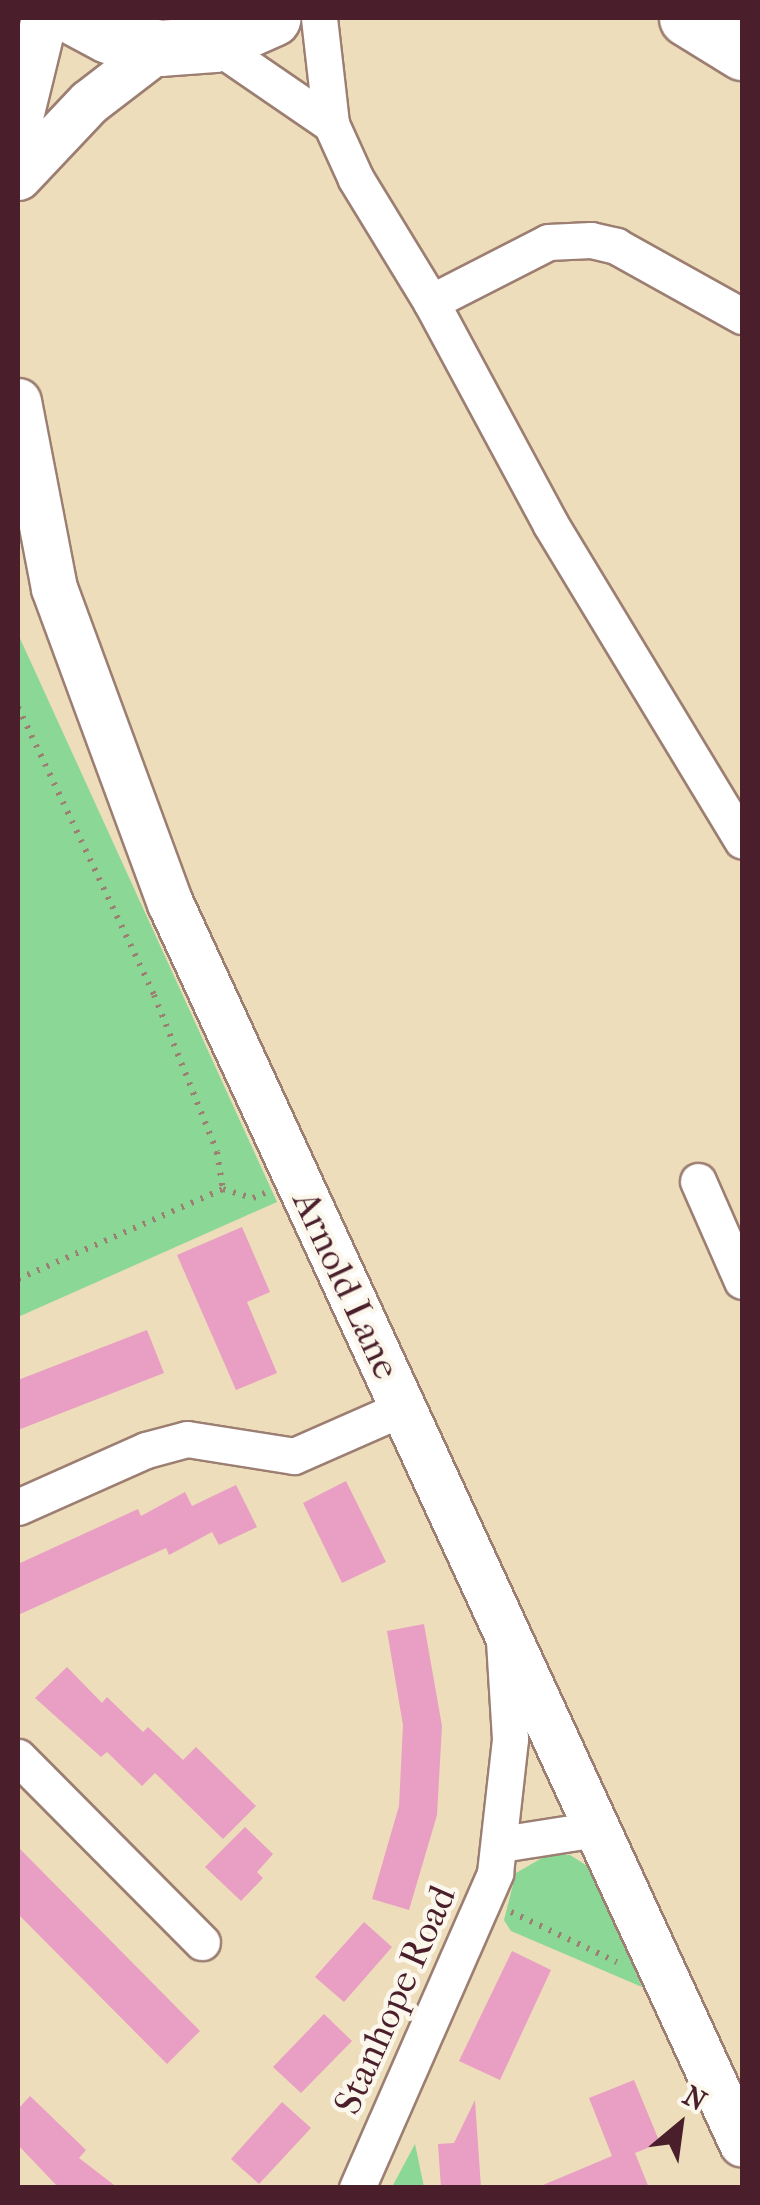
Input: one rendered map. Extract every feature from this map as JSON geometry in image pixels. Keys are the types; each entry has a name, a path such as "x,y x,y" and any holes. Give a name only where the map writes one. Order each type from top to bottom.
{"main road":[{"path":"76,18 108,36 159,48 214,44 273,18"},
{"path":"687,18 742,52"}],"street":[{"path":"18,125 44,18"},
{"path":"318,18 331,124 356,179 432,302 550,525 742,841"},
{"path":"214,44 331,124"},
{"path":"18,177 89,102 159,48"},
{"path":"432,302 548,242 592,240 616,246 742,316"},
{"name":"Arnold Lane","path":"18,401 54,588 107,746 170,903 671,1988 730,2084 742,2144"},
{"path":"698,1181 742,1281"},
{"path":"18,1508 146,1450 187,1439 294,1456 403,1408"},
{"name":"Stanhope Road","path":"357,2188 487,1901 501,1844 510,1739 503,1626"},
{"path":"18,1757 202,1942"},
{"path":"501,1844 598,1829"}],"path":[{"path":"18,707 154,995 216,1152 222,1189"},
{"path":"18,1279 222,1189 253,1198"},
{"path":"487,1901 671,1988"}],"green space":[{"path":"18,634 277,1202 18,1317"},
{"path":"549,1854 570,1855 592,1869 642,1987 511,1931 504,1920 516,1873"},
{"path":"415,2144 424,2187 392,2187"}],"building":[{"path":"242,1227 270,1292 247,1302 277,1373 236,1390 177,1255"},
{"path":"147,1330 164,1373 18,1430 18,1380"},
{"path":"346,1481 386,1562 342,1583 303,1503"},
{"path":"236,1485 257,1527 219,1545 212,1532 169,1555 166,1548 18,1615 18,1564 138,1509 141,1516 185,1492 192,1506"},
{"path":"424,1624 442,1726 437,1815 409,1910 372,1899 399,1806 403,1725 387,1631"},
{"path":"67,1667 102,1703 107,1697 143,1732 148,1727 183,1760 196,1747 256,1806 223,1839 155,1773 142,1786 107,1752 101,1757 35,1698"},
{"path":"245,1827 273,1854 257,1872 263,1878 241,1901 205,1867"},
{"path":"18,1847 200,2031 167,2064 18,1914"},
{"path":"364,1922 392,1947 344,2002 315,1977"},
{"path":"512,1951 551,1970 500,2080 459,2061"},
{"path":"324,2014 352,2041 301,2093 273,2067"},
{"path":"634,2080 660,2143 635,2153 649,2188 536,2188 612,2156 589,2098"},
{"path":"30,2096 86,2150 79,2158 118,2188 59,2188 18,2145 18,2109"},
{"path":"475,2100 481,2188 441,2188 438,2144 454,2143"},
{"path":"282,2102 311,2128 259,2184 231,2159"}]}
